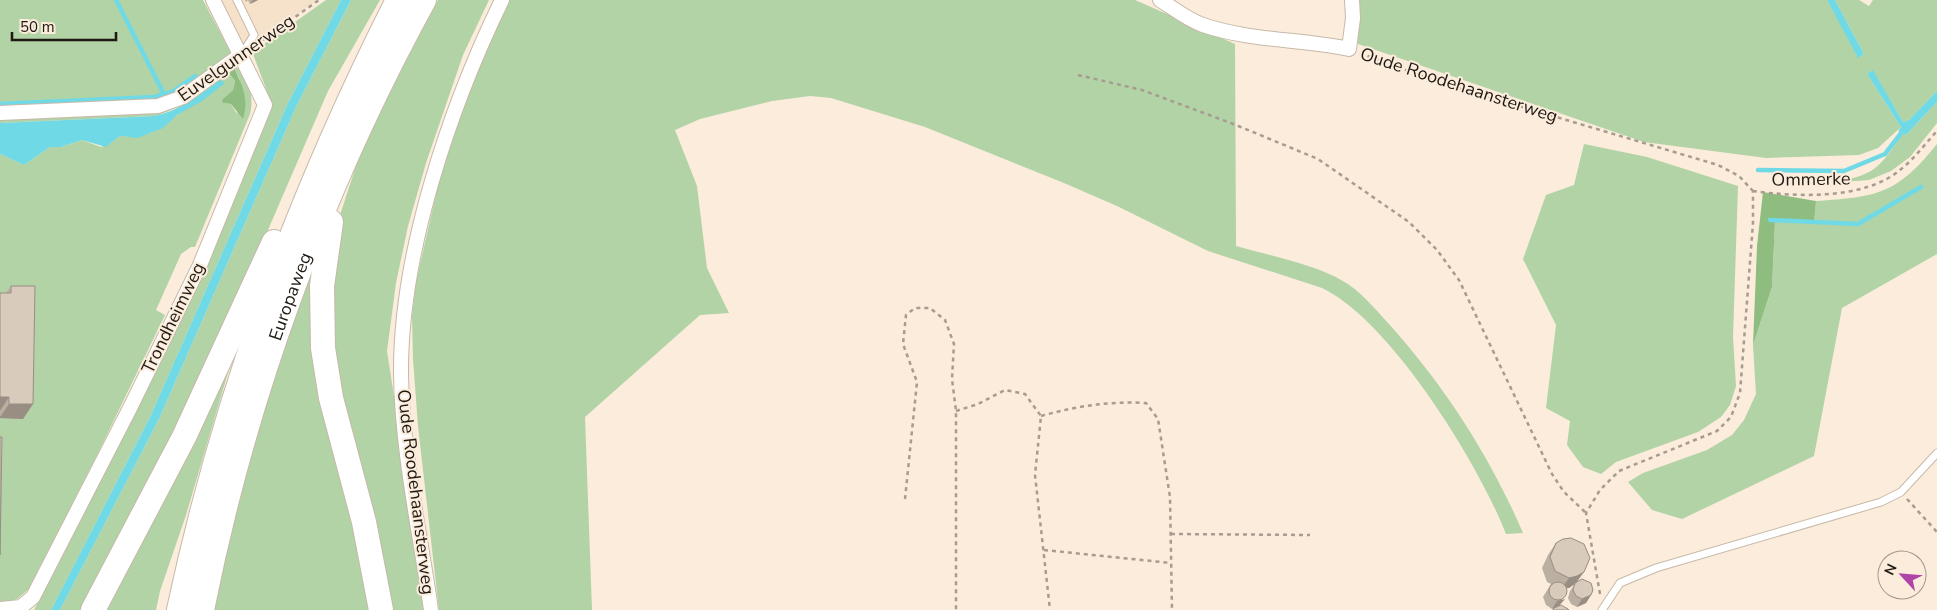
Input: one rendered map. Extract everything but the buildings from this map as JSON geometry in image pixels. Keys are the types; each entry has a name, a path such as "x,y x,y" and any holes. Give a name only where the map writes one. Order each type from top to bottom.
{"highway":[{"name":"Europaweg","path":"178,610 213,470 250,348 290,242 336,132 398,0"},
{"name":"Europaweg","path":"202,610 232,477 260,387 335,180 380,82 424,0"},
{"path":"93,610 184,437 290,207 336,132"},
{"path":"335,180 322,286 323,348 331,398 364,522 381,610"}],"street":[{"name":"Trondheimweg","path":"0,609 21,609 33,597 200,265 265,104 242,54 213,0"},
{"name":"Oude Roodehaansterweg","path":"431,610 408,455 402,400 401,349 404,314 417,246 441,156 466,80 502,0"},
{"name":"Oude Roodehaansterweg","path":"1160,0 1201,25 1224,31 1319,43 1349,49"},
{"path":"1349,49 1353,18 1352,0"},
{"name":"Euvelgunnerweg","path":"0,113 158,106 183,97 242,54"}],"lane":[{"path":"237,0 254,35 242,54"},
{"path":"1602,610 1620,583 1656,568 1881,502 1901,492 1937,453"}],"path":[{"name":"Euvelgunnerweg","path":"242,54 319,0"},
{"name":"Oude Roodehaansterweg","path":"1349,49 1436,81 1718,165 1739,176 1753,191"},
{"path":"1078,74 1142,90 1236,125 1318,159 1409,222 1437,250 1459,280 1554,479 1567,496 1586,513 1602,610"},
{"name":"Ommerke","path":"1753,191 1830,194 1863,190 1876,185 1900,170 1937,131"},
{"path":"1586,513 1600,490 1619,471 1717,431 1736,409 1740,392 1754,212 1753,191"},
{"path":"904,499 918,382 904,344 906,315 915,308 930,308 945,320 954,344 952,379 956,411 956,610"},
{"path":"956,411 978,404 1005,390 1025,394 1041,416 1035,475 1050,610"},
{"path":"1041,416 1082,405 1122,402 1146,403 1158,419 1170,497 1172,610"},
{"path":"1901,492 1937,532"},
{"path":"1171,534 1310,535"},
{"path":"1044,550 1172,563"}],"shaded area":[{"path":"210,0 318,0 240,56"}],"green space":[{"path":"0,0 203,0 231,53 174,96 151,101 0,107"},
{"path":"326,0 341,0 288,103 151,415 51,610 34,610 139,406 185,309 268,112 270,99 253,54 257,49"},
{"path":"351,0 380,0 328,91 236,304 88,610 60,610 159,419 296,107"},
{"path":"438,0 489,0 463,55 426,163 408,226 396,283 387,351 427,610 386,610 326,320 339,218 359,157 387,97"},
{"path":"508,0 1135,0 1235,44 1236,246 1318,269 1348,284 1366,300 1409,347 1447,396 1496,476 1523,533 1506,534 1493,505 1454,434 1403,361 1376,330 1348,305 1322,288 1208,251 1117,206 925,127 831,98 810,96 772,101 700,119 675,130 697,186 707,268 729,313 700,315 585,417 592,610 439,610 418,426 412,316 416,282 444,159 473,76"},
{"path":"1358,0 1827,0 1859,57 1864,54 1835,0 1859,0 1869,6 1873,0 1937,0 1937,91 1909,120 1903,122 1873,71 1867,74 1901,127 1878,148 1859,155 1766,158 1644,142 1358,44"},
{"path":"236,67 245,76 250,88 250,114 195,247 191,247 181,254 156,310 165,315 29,589 17,599 0,604 0,154 24,165 50,147 61,147 82,140 101,147 111,143 120,136 129,137 151,133 202,100 184,104 154,116 0,123 0,119 153,112 228,72 235,81 233,90 223,100 223,103 231,104 237,114 240,80 234,68"},
{"path":"234,68 244,93 245,112 243,119 231,104 223,103 222,100 233,90 235,81 228,72"},
{"path":"1937,102 1937,123 1910,157 1891,171 1869,180 1829,183 1866,174 1874,169 1888,155 1903,133 1906,135"},
{"path":"1584,144 1647,157 1738,186 1733,337 1736,386 1730,405 1721,417 1698,432 1616,462 1601,474 1583,467 1567,445 1570,421 1546,408 1556,325 1523,259 1546,195 1574,185"},
{"path":"1937,144 1937,254 1842,308 1814,456 1682,519 1652,510 1628,482 1643,473 1707,450 1732,435 1744,420 1756,394 1753,345 1772,287 1775,222 1814,224 1816,201 1855,197 1885,190 1910,173"},
{"path":"1763,192 1816,201 1814,224 1775,222 1772,287 1753,345 1757,246"},
{"path":"325,225 317,278 376,610 210,610 238,487"},
{"path":"235,349 186,515 160,591 156,610 102,610"}],"water":[{"path":"341,0 351,0 296,107 159,419 60,610 51,610 151,415 288,103"},
{"path":"1827,0 1835,0 1864,54 1858,58"},
{"path":"1873,70 1903,122 1909,120 1937,91 1937,102 1906,135 1898,131 1901,127 1867,74"},
{"path":"220,80 225,83 202,101 177,115 163,128 138,138 120,136 106,147 82,140 61,147 50,147 24,165 0,154 0,123 154,116 181,106"}],"waterway":[{"path":"116,0 164,94"},
{"path":"0,104 154,97 172,92 195,76"},
{"path":"1758,170 1844,171 1885,154 1902,132"},
{"path":"1770,220 1858,224 1921,187"}]}
